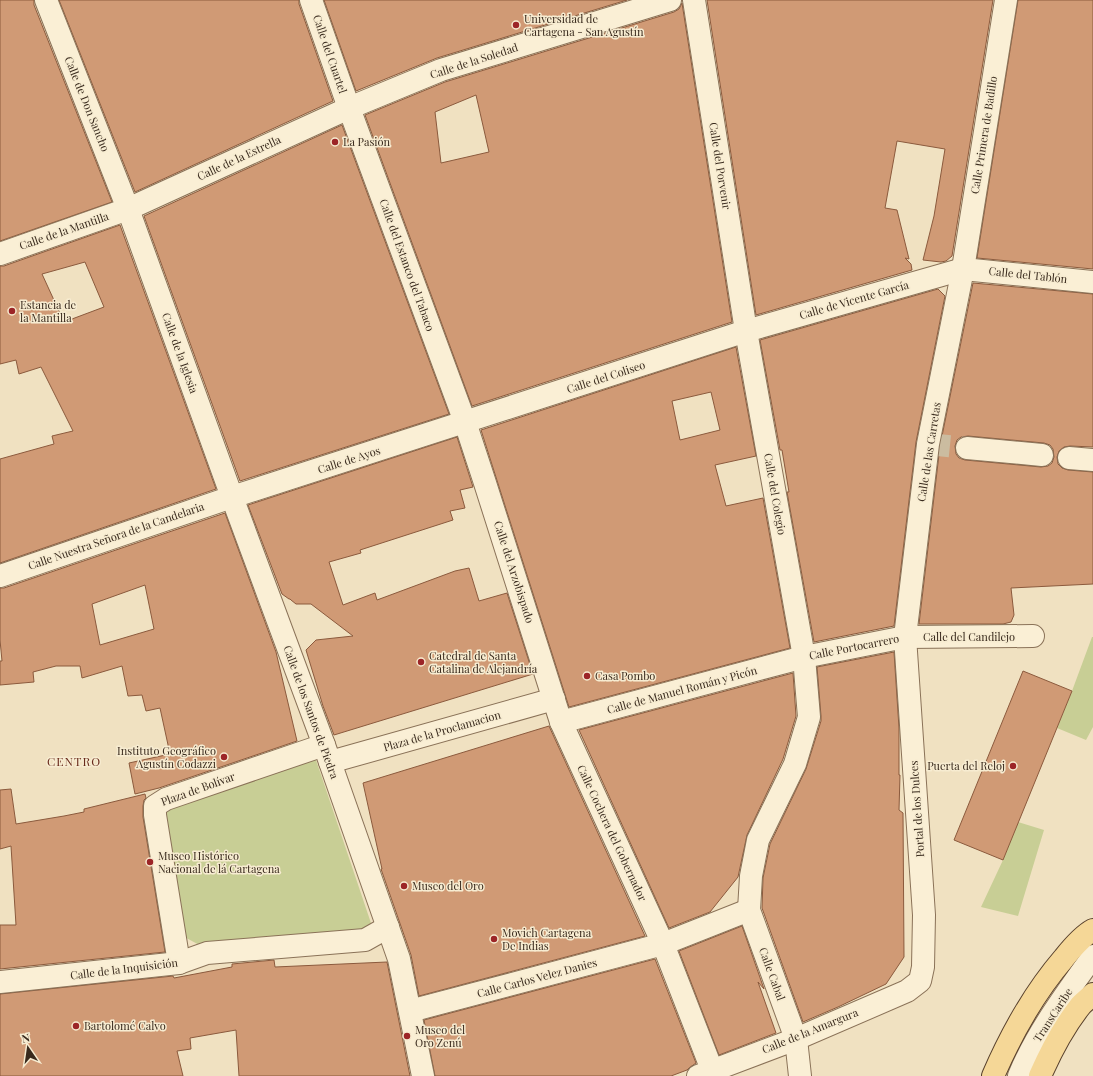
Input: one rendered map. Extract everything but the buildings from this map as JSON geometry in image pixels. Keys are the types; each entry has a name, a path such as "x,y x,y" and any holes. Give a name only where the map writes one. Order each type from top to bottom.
{"main road":[{"path":"993,1076 1017,1025 1033,997 1061,961 1076,944 1092,930"},
{"path":"1040,1076 1050,1054 1068,1024 1082,1005 1093,994"}],"street":[{"name":"Calle de Don Sancho","path":"46,0 128,209"},
{"name":"Calle del Cuartel","path":"311,0 349,108"},
{"name":"Calle de la Soledad","path":"349,108 441,70 670,0"},
{"name":"Calle del Porvenir","path":"694,0 746,331"},
{"name":"Calle Primera de Badillo","path":"963,269 1006,0"},
{"name":"Calle de la Estrella","path":"128,209 349,108"},
{"name":"Calle del Estanco del Tabaco","path":"349,108 465,422"},
{"name":"Calle de la Mantilla","path":"0,254 128,209"},
{"name":"Calle de la Iglesia","path":"128,209 232,497"},
{"name":"Calle de Vicente García","path":"746,331 963,269"},
{"name":"Calle del Tablón","path":"963,269 1093,282"},
{"name":"Calle de las Carretas","path":"905,637 928,444 963,269"},
{"name":"Calle del Coliseo","path":"465,422 746,331"},
{"name":"Calle del Colegio","path":"746,331 804,657"},
{"name":"Calle de Ayos","path":"232,497 465,422"},
{"name":"Calle del Arzobispado","path":"465,422 554,699 560,722"},
{"path":"967,448 1042,455"},
{"path":"1069,458 1093,460"},
{"name":"Calle Nuestra Señora de la Candelaria","path":"0,576 232,497"},
{"name":"Calle de los Santos de Piedra","path":"232,497 327,753 399,959 423,1076"},
{"name":"Calle del Candilejo","path":"905,637 1033,636"},
{"name":"Calle Portocarrero","path":"804,657 905,637"},
{"name":"Portal de los Dulces","path":"905,637 924,915 923,967 920,981"},
{"name":"Calle de Manuel Román y Picón","path":"560,722 804,657"},
{"path":"663,944 749,910 751,876 758,840 795,764 809,717 804,657"},
{"name":"Plaza de la Proclamacion","path":"327,753 554,699"},
{"name":"Calle Cochera del Gobernador","path":"560,722 663,944 705,1073"},
{"name":"Plaza de Bolívar","path":"179,963 155,815 155,806 166,799 327,753"},
{"name":"Calle Cabal","path":"749,910 796,1038 800,1076"},
{"name":"Calle de la Inquisición","path":"0,982 179,963 207,954 365,940 388,927"},
{"name":"Calle Carlos Velez Danies","path":"410,1011 663,944"},
{"name":"TransCaribe","path":"1018,1076 1040,1033 1093,956"},
{"name":"Calle de la Amargura","path":"705,1073 796,1038 907,991 920,981"}],"green space":[{"path":"1092,637 1093,727 1086,740 1057,728"},
{"path":"314,754 374,932 203,947 179,934 163,804"},
{"path":"1018,822 1044,830 1018,916 981,907 1003,860"}],"tunnel":[{"path":"928,444 967,448"}],"place":[{"name":"Universidad de Cartagena - San Agustín","path":"516,25"},
{"name":"La Pasión","path":"335,142"},
{"name":"Estancia de la Mantilla","path":"12,311"},
{"name":"Catedral de Santa Catalina de Alejandría","path":"421,662"},
{"name":"Casa Pombo","path":"587,676"},
{"name":"Instituto Geográfico Agustín Codazzi","path":"224,757"},
{"name":"Puerta del Reloj","path":"1013,766"},
{"name":"Museo Histórico Nacional de lá Cartagena","path":"150,862"},
{"name":"Museo del Oro","path":"404,886"},
{"name":"Movich Cartagena De Indias","path":"494,939"},
{"name":"Bartolomé Calvo","path":"76,1026"},
{"name":"Museo del Oro Zenú","path":"407,1036"}],"district":[{"name":"CENTRO","path":"74,762"}]}
